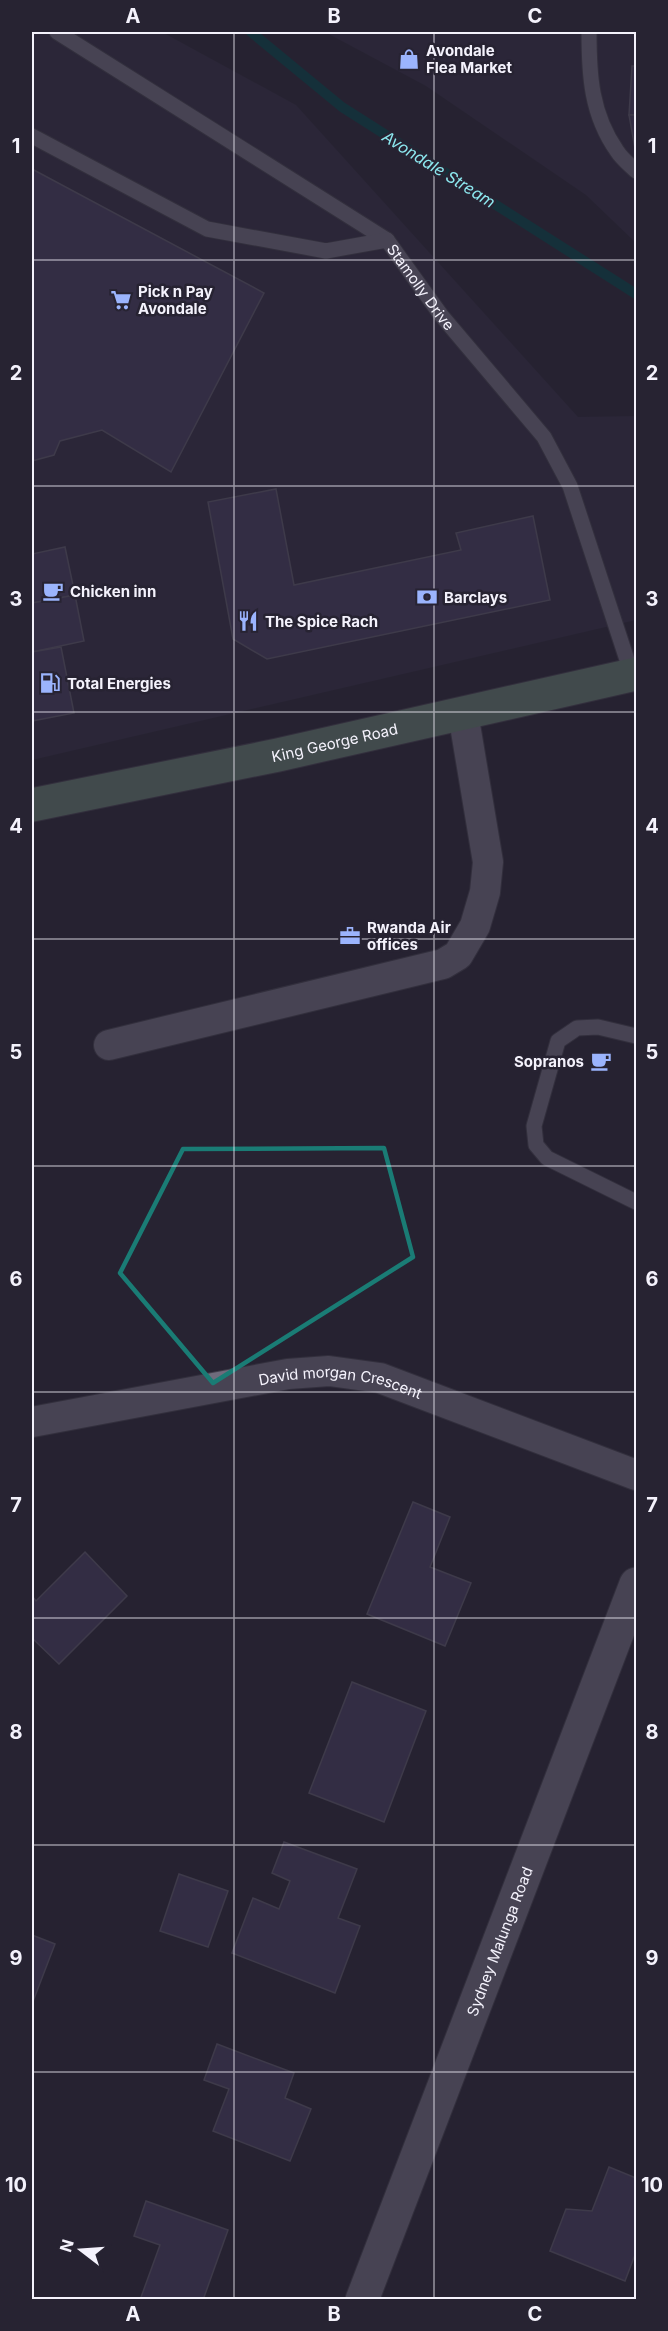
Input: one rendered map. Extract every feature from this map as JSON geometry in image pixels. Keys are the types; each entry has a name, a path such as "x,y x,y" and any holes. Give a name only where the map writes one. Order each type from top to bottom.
{"main road":[{"name":"King George Road","path":"32,805 278,754 634,675"}],"street":[{"path":"109,1045 443,964 458,955 475,926 485,892 488,862 463,713"},
{"name":"David morgan Crescent","path":"32,1422 288,1374 329,1371 380,1378 636,1475"},
{"name":"Sydney Malunga Road","path":"362,2300 636,1584"}],"lane":[{"name":"Stamolly Drive","path":"57,32 387,240 441,315 544,437 570,486 634,675"},
{"path":"589,32 589,76 599,117 617,152 636,171"},
{"path":"32,136 207,229 326,251 387,240"},
{"path":"636,1036 598,1027 577,1028 558,1041 534,1126 536,1145 547,1158 636,1202"}],"highlighted area":[{"path":"384,1148 413,1257 213,1383 120,1273 183,1149"}],"shaded area":[{"path":"32,32 162,32 296,105 578,417 636,416 636,620 32,760"},
{"path":"325,32 636,32 636,243 586,195 426,86"}],"building":[{"path":"632,66 636,66 636,115 629,115"},
{"path":"629,115 636,115 636,154"},
{"path":"32,169 264,293 171,472 102,430 60,441 54,455 32,461"},
{"path":"276,489 294,585 461,550 456,533 533,516 550,600 267,659 233,639 208,502"},
{"path":"65,547 75,595 32,603 32,554"},
{"path":"75,595 84,641 32,652 32,603"},
{"name":"Total Energies","path":"61,647 74,713 32,721 32,652"},
{"path":"413,1502 450,1517 430,1567 471,1583 445,1646 367,1614"},
{"path":"85,1552 127,1596 59,1664 32,1638 32,1596 36,1601"},
{"path":"352,1682 426,1711 384,1822 309,1793"},
{"path":"284,1842 357,1869 338,1918 360,1926 335,1993 232,1953 253,1898 279,1909 290,1881 272,1873"},
{"path":"179,1874 228,1891 208,1947 160,1931"},
{"path":"32,1935 55,1944 32,2004"},
{"path":"217,2044 294,2073 285,2098 311,2109 290,2161 213,2131 229,2089 204,2080"},
{"path":"609,2167 636,2178 636,2252 625,2281 550,2251 566,2209 592,2211"},
{"path":"146,2201 228,2230 203,2300 140,2300 160,2245 134,2236"}],"waterway":[{"name":"Avondale Stream","path":"251,32 342,107 636,294"}],"place":[{"name":"Avondale Flea Market","path":"409,59"},
{"name":"Pick n Pay Avondale","path":"121,300"},
{"name":"Chicken inn","path":"53,591"},
{"name":"Barclays","path":"427,597"},
{"name":"The Spice Rach","path":"248,621"},
{"name":"Total Energies","path":"50,683"},
{"name":"Rwanda Air offices","path":"350,936"},
{"name":"Sopranos","path":"601,1061"}]}
